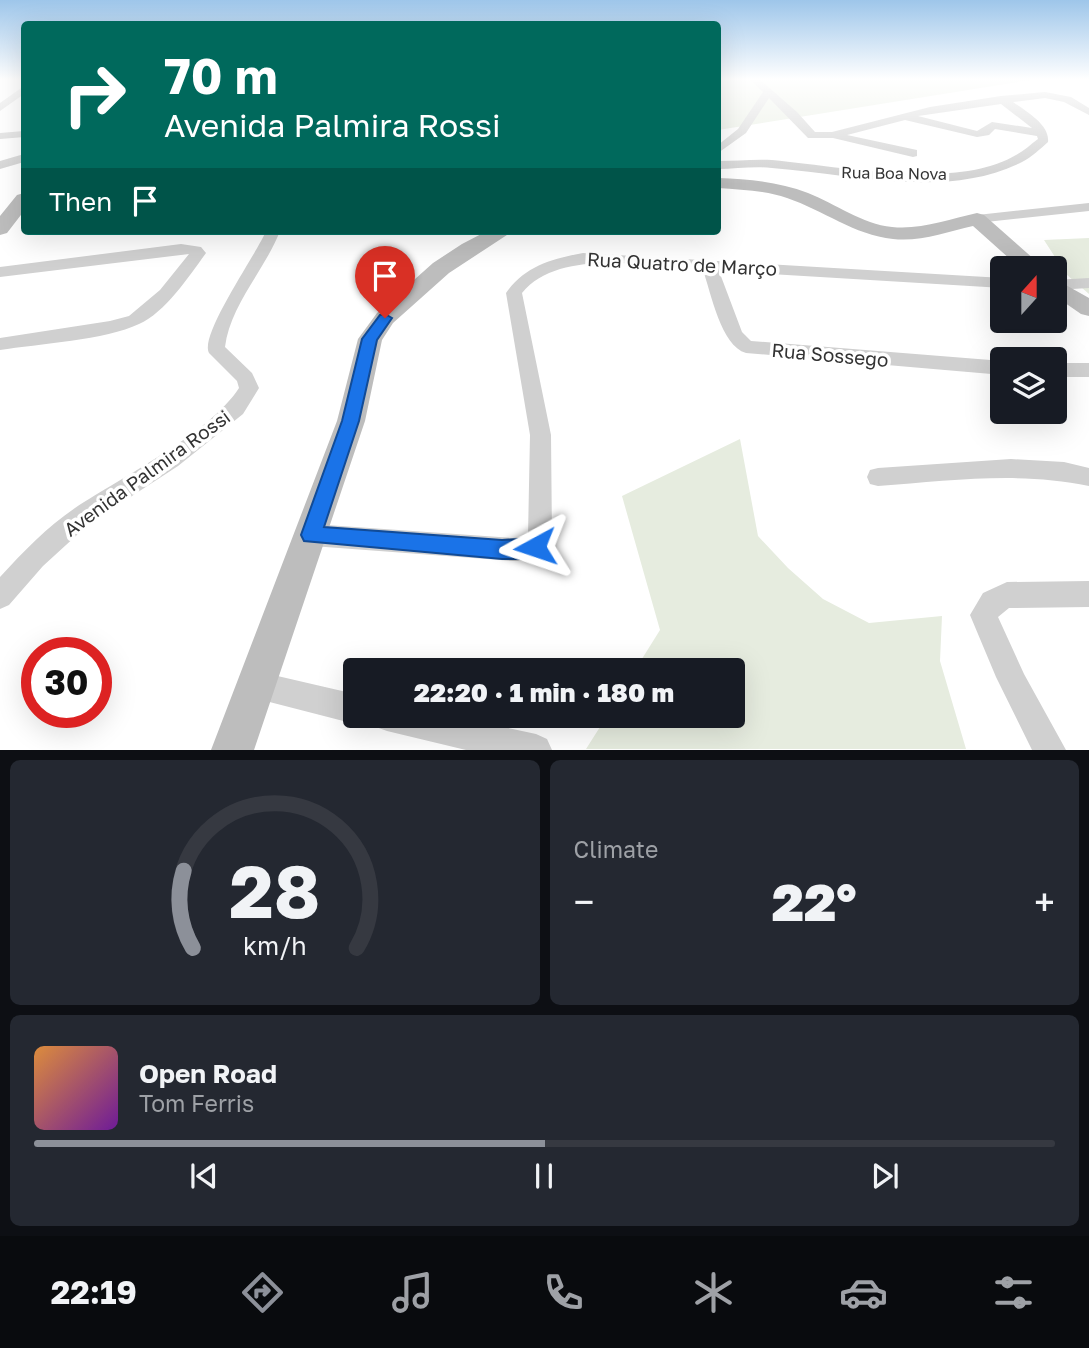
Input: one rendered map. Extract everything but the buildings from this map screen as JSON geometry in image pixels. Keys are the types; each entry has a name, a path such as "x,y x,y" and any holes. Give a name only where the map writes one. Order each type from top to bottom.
{"street":[{"path":"721,148 742,131 754,114"},
{"path":"793,114 820,135 913,153"},
{"path":"820,135 915,114"},
{"path":"1020,114 1043,133"},
{"path":"903,116 977,134 985,134 992,125 1043,133"},
{"name":"Rua Boa Nova","path":"721,165 772,164 877,176 951,175 997,167 1021,158 1042,142 1043,133"},
{"path":"0,136 21,134"},
{"path":"0,165 21,159"},
{"path":"721,183 752,185 800,196 864,227 883,232 916,233 977,219 1089,207"},
{"path":"0,229 21,203"},
{"path":"977,219 1019,256"},
{"name":"Avenida Palmira Rossi","path":"0,596 34,558 81,517 170,460 245,399 249,388 245,378 216,349 216,340 233,303 253,273 271,235"},
{"path":"232,750 312,535 351,421 363,362 376,329 441,268 469,248 495,235"},
{"path":"0,272 181,249 196,250 197,257 180,279 145,314 135,320 111,327 0,344"},
{"name":"Rua Quatro de Março","path":"312,535 526,550 535,547 540,539 542,463 538,421 520,339 514,293 526,276 548,265 583,258 990,282"},
{"name":"Rua Sossego","path":"710,267 734,335 746,347 990,367"},
{"path":"1068,285 1089,283"},
{"path":"1068,295 1089,309"},
{"path":"1067,370 1089,370"},
{"path":"878,477 1027,470 1072,472 1089,477"},
{"path":"1051,750 1025,708 999,656 984,615 992,602 1007,596 1089,594"},
{"path":"256,686 343,706"},
{"path":"440,728 536,750"}],"shaded area":[{"path":"721,114 818,114 721,130"},
{"path":"1089,238 1089,294 1068,276 1068,256 1054,256 1044,240"},
{"path":"740,439 758,536 823,599 869,623 942,616 940,661 966,749 586,749 599,728 745,728 745,658 642,658 660,630 622,496"}],"route":[{"path":"385,318 370,339 351,421 312,535 502,549 526,550 535,547"}]}
